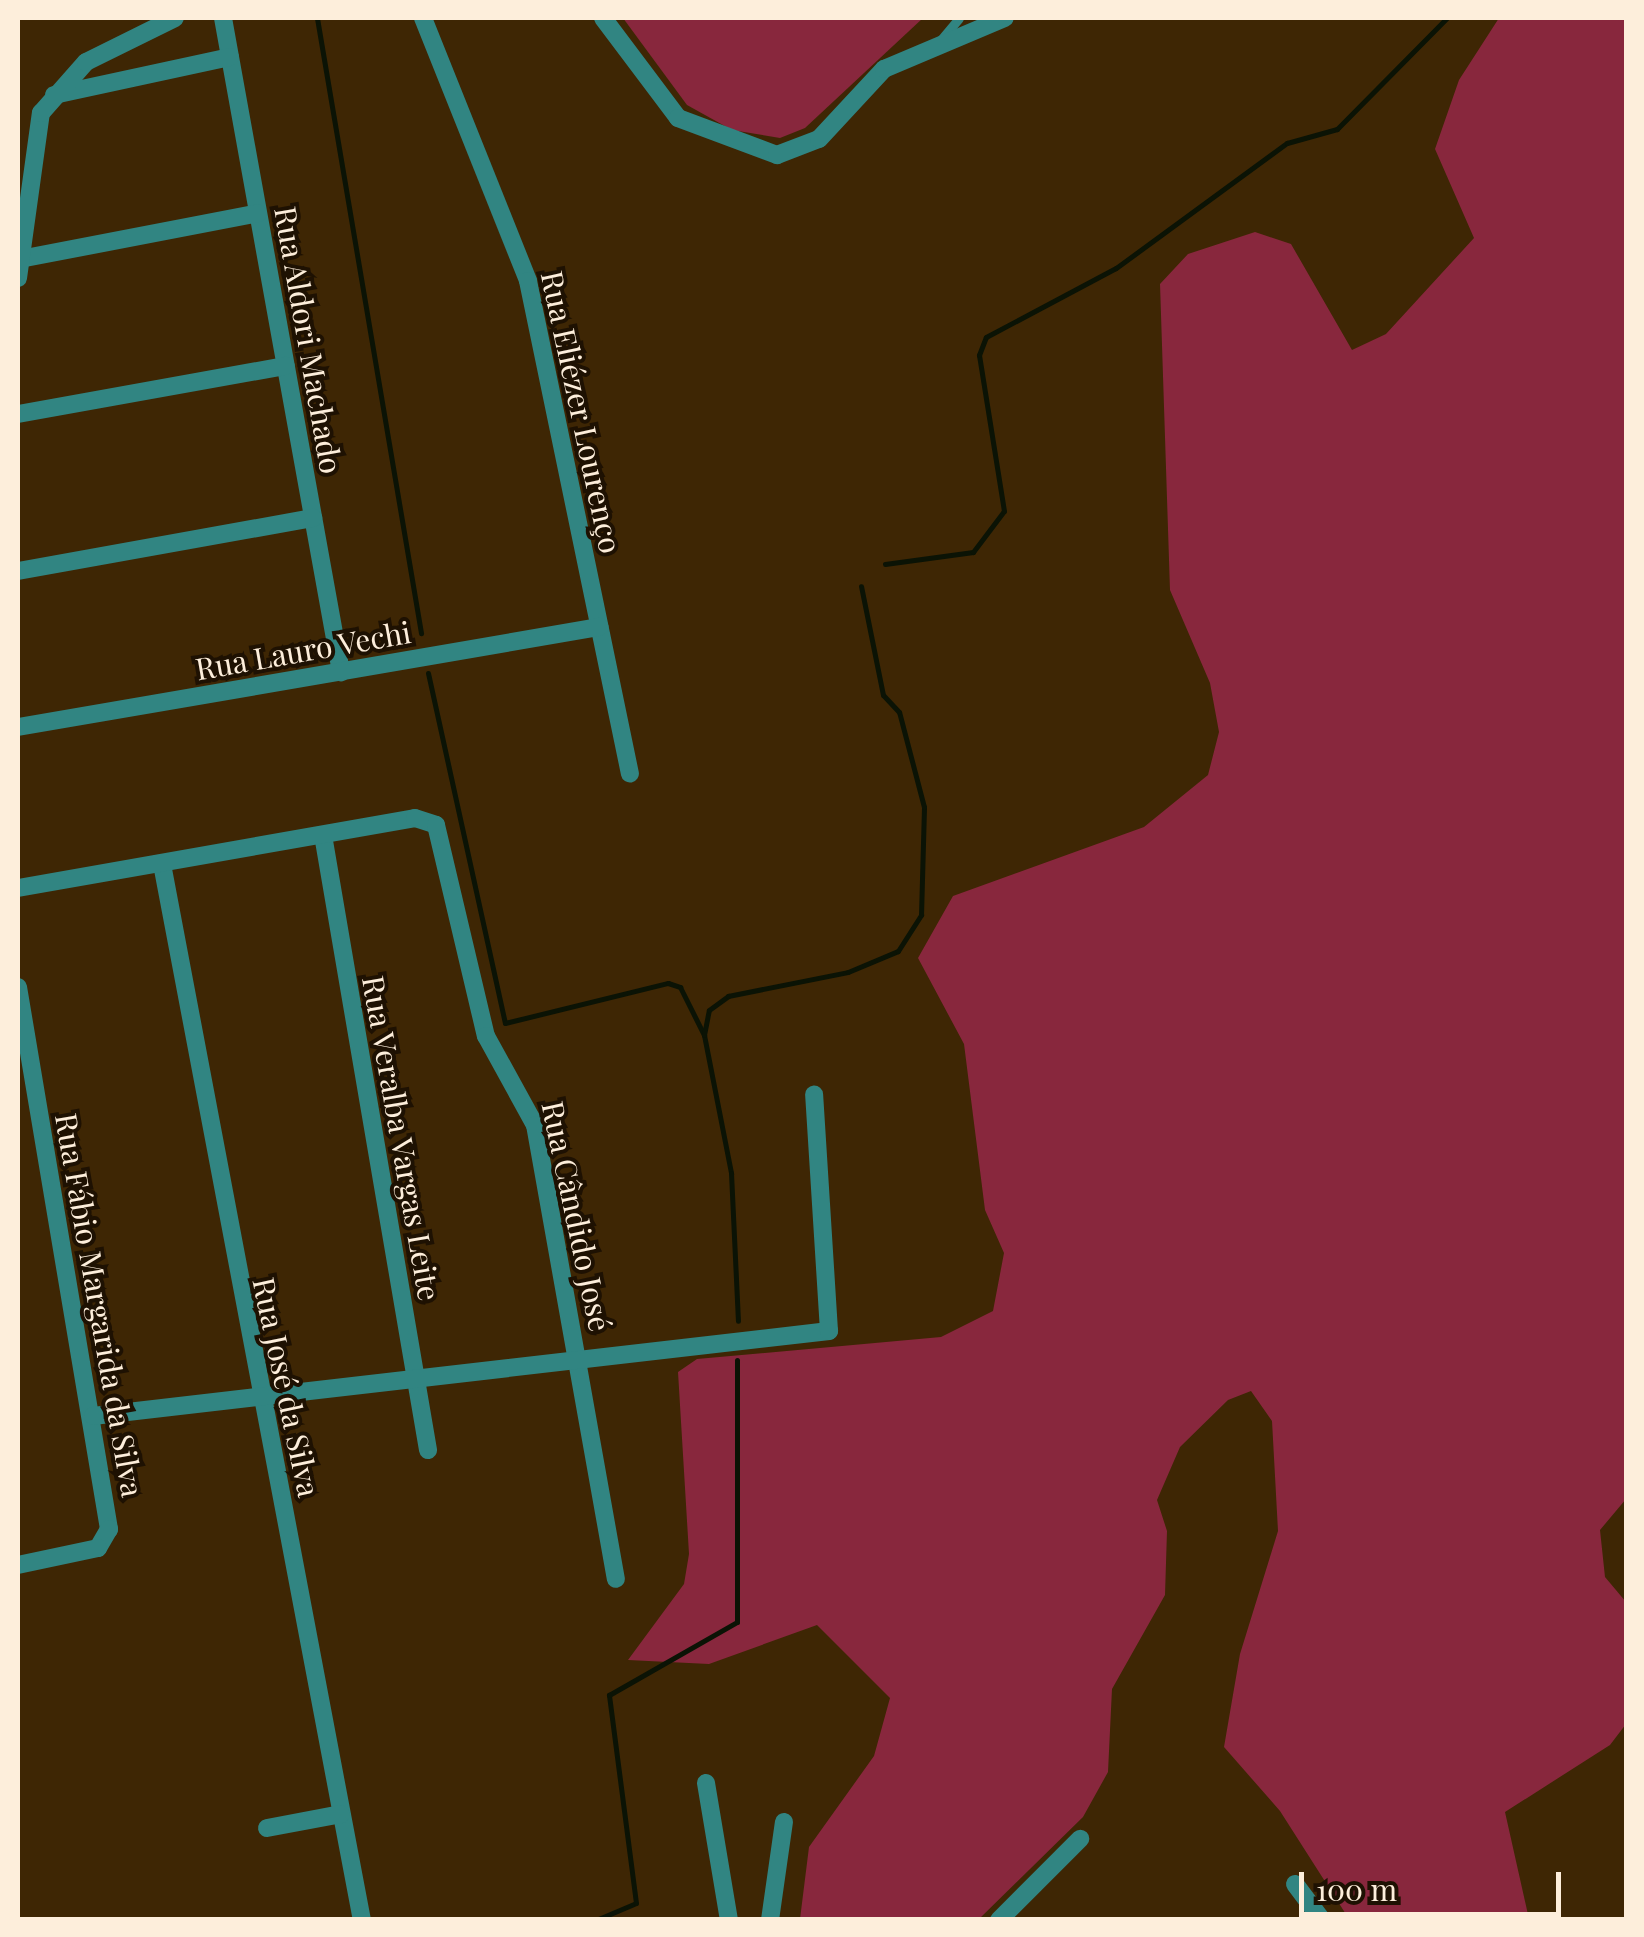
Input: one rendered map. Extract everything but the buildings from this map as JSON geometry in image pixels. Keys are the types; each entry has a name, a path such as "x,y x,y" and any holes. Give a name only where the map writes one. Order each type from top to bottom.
{"street":[{"path":"18,278 22,196 31,140 53,95 103,51 144,24 175,18"},
{"name":"Rua Aldori Machado","path":"223,18 341,672"},
{"name":"Rua Eliézer Lourenço","path":"422,18 528,280 630,774"},
{"path":"603,18 678,118 768,154 812,144 876,75 937,44 1004,18"},
{"path":"53,95 230,57"},
{"path":"20,259 258,212"},
{"path":"18,414 286,366"},
{"path":"18,571 313,518"},
{"name":"Rua Lauro Vechi","path":"18,727 599,626"},
{"name":"Rua Cândido José","path":"18,888 414,818 443,835 480,1016 535,1126 580,1361 616,1580"},
{"name":"Rua Veralba Vargas Leite","path":"323,834 428,1450"},
{"name":"Rua José da Silva","path":"162,864 258,1399 362,1920"},
{"name":"Rua Fábio Margarida da Silva","path":"18,987 109,1529 98,1548 18,1565"},
{"path":"93,1416 829,1331 814,1094"},
{"path":"706,1783 729,1920"},
{"path":"266,1828 342,1814"},
{"path":"770,1920 784,1822"},
{"path":"999,1920 1080,1839"},
{"path":"1295,1884 1322,1920"}],"lane":[{"path":"937,44 959,18"}],"shaded area":[{"path":"623,18 923,18 805,128 780,138 732,130 687,105"},
{"path":"1499,18 1626,18 1626,1499 1600,1530 1605,1577 1626,1602 1626,1724 1610,1745 1505,1812 1529,1919 1349,1919 1280,1811 1224,1747 1240,1654 1278,1531 1272,1421 1251,1391 1228,1400 1180,1447 1157,1500 1167,1531 1165,1595 1112,1689 1108,1772 1083,1817 979,1919 800,1919 809,1847 874,1756 890,1698 817,1625 709,1664 628,1660 684,1584 689,1554 678,1372 697,1359 941,1337 993,1311 1004,1253 985,1210 964,1044 918,958 953,896 1144,827 1208,775 1219,732 1210,683 1170,590 1160,284 1188,254 1255,232 1291,244 1352,350 1386,334 1474,238 1435,149 1459,80"}],"waterway":[{"path":"317,18 421,633"},
{"path":"885,564 973,552 1004,511 979,355 986,337 1116,268 1287,143 1337,129 1447,18"},
{"path":"704,1035 709,1010 728,996 848,972 898,951 921,915 924,807 899,712 883,695 861,586"},
{"path":"428,673 505,1023 668,983 680,987 704,1035 731,1173 738,1321"},
{"path":"596,1920 636,1903 609,1695 737,1622 737,1360"}]}
